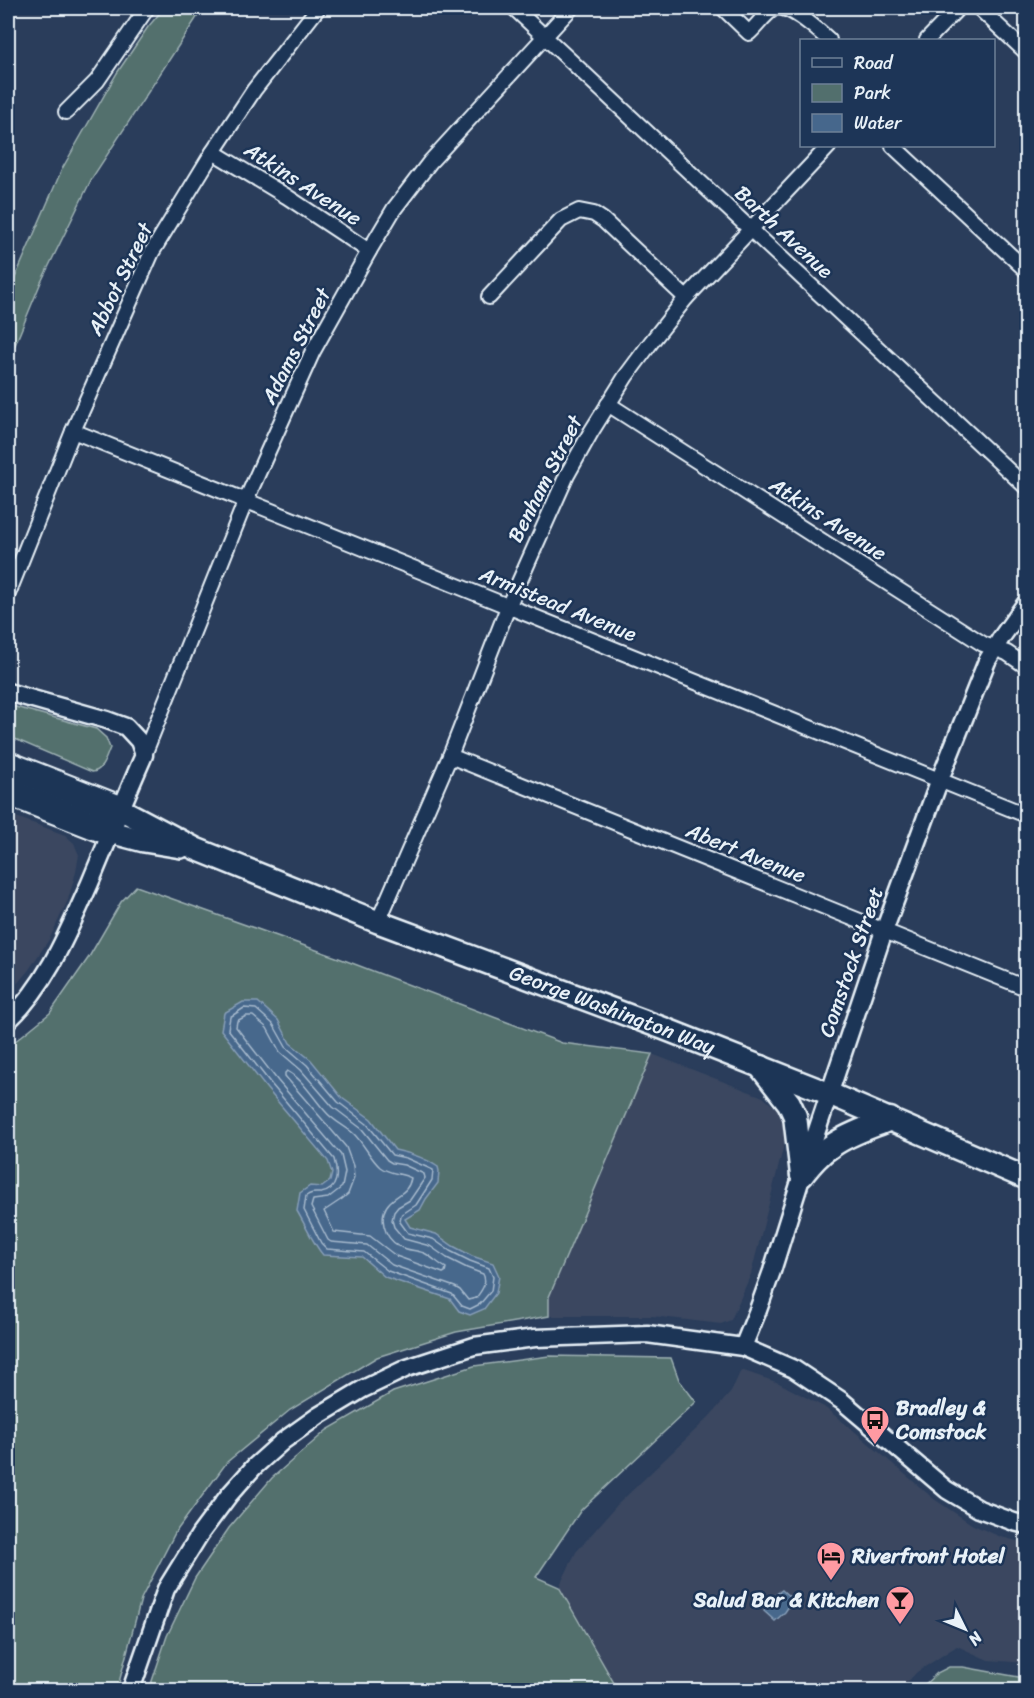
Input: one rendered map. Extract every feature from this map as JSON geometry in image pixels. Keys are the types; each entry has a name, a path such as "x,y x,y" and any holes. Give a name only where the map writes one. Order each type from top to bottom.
{"highway":[{"name":"George Washington Way","path":"8,765 115,820"},
{"name":"George Washington Way","path":"8,792 115,820"},
{"path":"761,1067 789,1103 795,1116 802,1175"},
{"path":"802,1175 818,1156 832,1145 845,1137 890,1119"}],"main road":[{"name":"George Washington Way","path":"115,820 144,841 196,849 378,922 830,1094 1026,1178"}],"street":[{"path":"66,112 97,81 147,8"},
{"name":"Abbot Street","path":"8,594 74,431 152,252 254,90 318,8"},
{"name":"Barth Avenue","path":"514,8 1026,487"},
{"name":"Adams Street","path":"144,756 246,500 313,351 369,251 394,209 430,162 571,8"},
{"path":"723,8 750,33 771,11 782,8 801,18 828,39"},
{"path":"928,39 958,8"},
{"path":"979,8 1026,52"},
{"name":"Benham Street","path":"378,922 450,756 508,607 567,475 608,404 652,341 686,298 828,147"},
{"path":"894,147 1026,270"},
{"name":"Atkins Avenue","path":"213,152 286,196 369,251"},
{"path":"489,297 561,220 579,211 594,214 603,220 686,298"},
{"name":"Atkins Avenue","path":"608,404 983,644 1007,653 1026,666"},
{"name":"Armistead Avenue","path":"74,431 1026,815"},
{"name":"Comstock Street","path":"743,1347 772,1271 802,1175 885,931 940,779 987,661 1026,603"},
{"path":"8,692 99,717 126,727 140,741 144,756 70,930 35,989 8,1020"},
{"name":"Abert Avenue","path":"450,756 1026,988"},
{"path":"131,1690 166,1589 200,1534 254,1467 283,1441 318,1416 363,1389 407,1368 474,1346 555,1336 661,1334 743,1347 795,1369 842,1401 947,1490 979,1509 1026,1525"}],"shaded area":[{"path":"8,814 65,835 74,843 79,855 68,900 50,938 28,971 8,994"},
{"path":"652,1054 763,1097 777,1109 786,1137 751,1274 731,1320 721,1324 652,1316 549,1316 549,1297"},
{"path":"741,1370 779,1383 824,1407 934,1499 973,1525 1001,1537 1026,1543 1026,1663 988,1660 957,1646 917,1672 900,1690 618,1690 559,1587 576,1552 617,1505 709,1417 731,1392"}],"green space":[{"path":"164,8 203,8 92,178 41,282 8,362 8,294 62,169 117,73 148,27"},
{"path":"8,705 96,729 106,738 110,748 104,763 92,772 8,736"},
{"path":"136,886 336,957 562,1043 652,1054 549,1297 549,1316 456,1332 377,1357 290,1410 227,1462 175,1533 141,1599 117,1690 8,1690 8,1047 50,1013 89,957 121,902"},
{"path":"549,1356 671,1358 679,1380 696,1402 581,1510 536,1577 559,1587 618,1690 149,1690 167,1636 195,1578 229,1528 272,1478 327,1430 393,1392 474,1366"},
{"path":"949,1667 963,1667 1024,1678 1026,1690 968,1688 919,1690 937,1673"}],"water":[{"path":"243,1002 258,1002 278,1020 290,1043 311,1060 342,1098 371,1119 395,1150 418,1156 438,1167 438,1183 420,1210 405,1219 410,1227 436,1234 472,1256 493,1263 499,1276 496,1293 484,1309 470,1315 459,1311 450,1299 385,1277 362,1257 323,1255 297,1211 300,1193 310,1186 322,1187 330,1181 332,1173 328,1161 221,1030 224,1013"},
{"path":"782,1590 793,1600 775,1621 764,1611 771,1598"}],"place":[{"name":"Bradley & Comstock","path":"875,1446"},
{"name":"Riverfront Hotel","path":"831,1582"},
{"name":"Salud Bar & Kitchen","path":"900,1626"}]}
